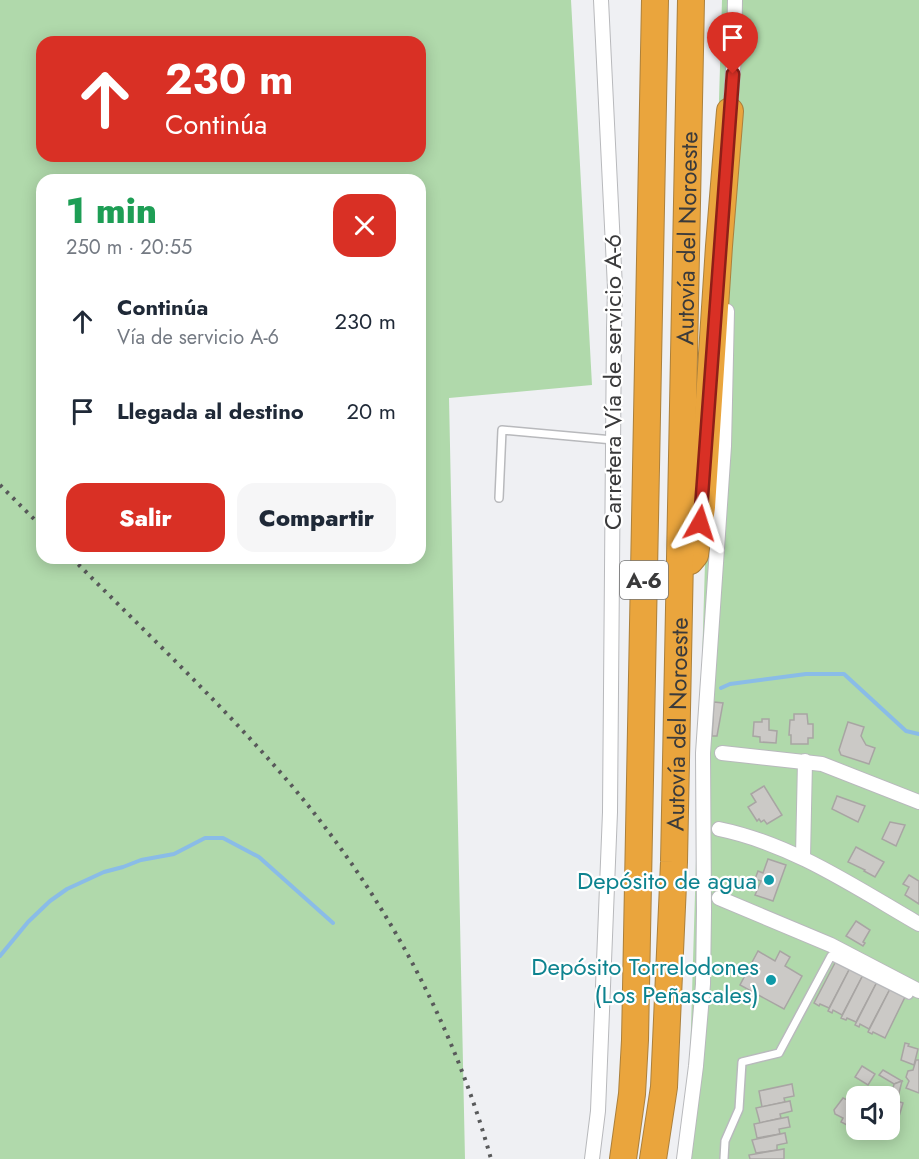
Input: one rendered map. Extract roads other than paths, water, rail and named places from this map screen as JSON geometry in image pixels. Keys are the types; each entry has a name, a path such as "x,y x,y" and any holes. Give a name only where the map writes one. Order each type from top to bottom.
{"highway":[{"name":"Autovía del Noroeste","path":"623,1159 632,1094 635,1040 655,0"},
{"name":"Autovía del Noroeste","path":"653,1159 664,1087 673,886 691,0"},
{"path":"680,573 695,555 702,507 730,111"}],"street":[{"name":"Carretera Vía de servicio A-6","path":"592,1159 598,1110 610,812 615,288 601,0"},
{"path":"684,1159 696,1066 703,984 703,753 724,446 730,111 735,0"},
{"path":"722,753 822,764 919,802"},
{"path":"803,857 805,761"},
{"path":"719,829 746,835 803,857 919,924"},
{"path":"719,897 831,945 914,993"}],"lane":[{"path":"499,498 502,430 613,440"},
{"path":"724,1159 725,1141 739,1109 742,1062 779,1053 831,956 914,993"}],"waterway":[{"path":"721,688 730,684 806,674 844,674 906,731 919,734"},
{"path":"0,956 28,922 50,901 67,889 104,872 141,860 174,854 205,838 223,838 259,857 333,923"}],"railway":[{"path":"0,485 36,521"},
{"path":"78,564 212,698 266,756 357,871 412,962 436,1010 457,1058 491,1159"}],"place":[{"name":"Depósito de agua","path":"769,880"},
{"name":"Depósito Torrelodones (Los Peñascales)","path":"771,980"}]}
